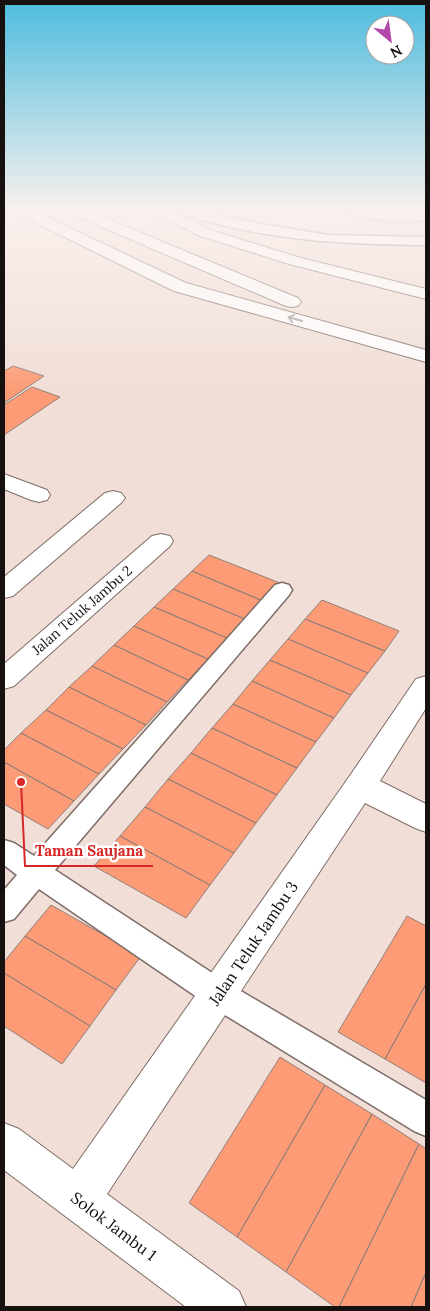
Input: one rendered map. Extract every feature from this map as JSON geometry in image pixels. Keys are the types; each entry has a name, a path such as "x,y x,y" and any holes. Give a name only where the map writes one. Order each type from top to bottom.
{"main road":[{"path":"147,271 180,287 426,355"},
{"path":"216,271 426,355"},
{"path":"335,271 426,294"},
{"path":"4,482 39,495"},
{"path":"4,590 113,498"},
{"name":"Jalan Teluk Jambu 2","path":"4,679 160,541"},
{"name":"Jalan Teluk Jambu 3","path":"78,1199 360,786 426,686"},
{"path":"360,786 426,819"},
{"name":"Solok Jambu 1","path":"4,1144 223,1307"}],"lane":[{"path":"4,910 282,590"},
{"path":"4,851 218,994 426,1119"}],"building":[{"path":"13,366 44,376 4,403 4,371"},
{"path":"32,387 60,397 4,435 4,405"},
{"path":"209,555 280,583 263,601 192,571"},
{"path":"192,571 263,601 245,619 173,589"},
{"path":"173,589 245,619 227,638 154,607"},
{"path":"322,600 399,631 385,651 305,619"},
{"path":"154,607 227,638 208,659 134,626"},
{"path":"305,619 385,651 368,673 288,639"},
{"path":"134,626 208,659 188,680 114,645"},
{"path":"288,639 368,673 351,695 270,660"},
{"path":"114,645 188,680 167,702 92,666"},
{"path":"270,660 351,695 334,718 252,681"},
{"path":"92,666 167,702 146,725 69,687"},
{"path":"252,681 334,718 316,742 233,704"},
{"path":"69,687 146,725 123,749 46,710"},
{"path":"233,704 316,742 297,768 212,728"},
{"path":"46,710 123,749 99,774 21,733"},
{"path":"212,728 297,768 277,795 191,753"},
{"path":"21,733 99,774 74,801 4,762 4,750"},
{"path":"191,753 277,795 256,823 168,779"},
{"path":"4,762 74,801 48,829 4,804"},
{"path":"168,779 256,823 234,853 145,807"},
{"path":"145,807 234,853 210,885 120,836"},
{"path":"120,836 210,885 186,918 94,866"},
{"path":"51,905 141,956 116,990 25,936"},
{"path":"407,916 426,926 426,984 385,1059 338,1032"},
{"path":"25,936 116,990 90,1026 4,973 4,962"},
{"path":"4,973 90,1026 62,1064 4,1026"},
{"path":"426,984 426,1083 385,1059"},
{"path":"280,1057 325,1085 237,1237 189,1203"},
{"path":"325,1085 372,1114 286,1272 237,1237"},
{"path":"372,1114 419,1144 339,1307 335,1307 286,1272"},
{"path":"419,1144 426,1149 426,1272 411,1307 339,1307"},
{"path":"426,1272 426,1307 411,1307"}],"place":[{"name":"Taman Saujana","path":"21,782"}]}
